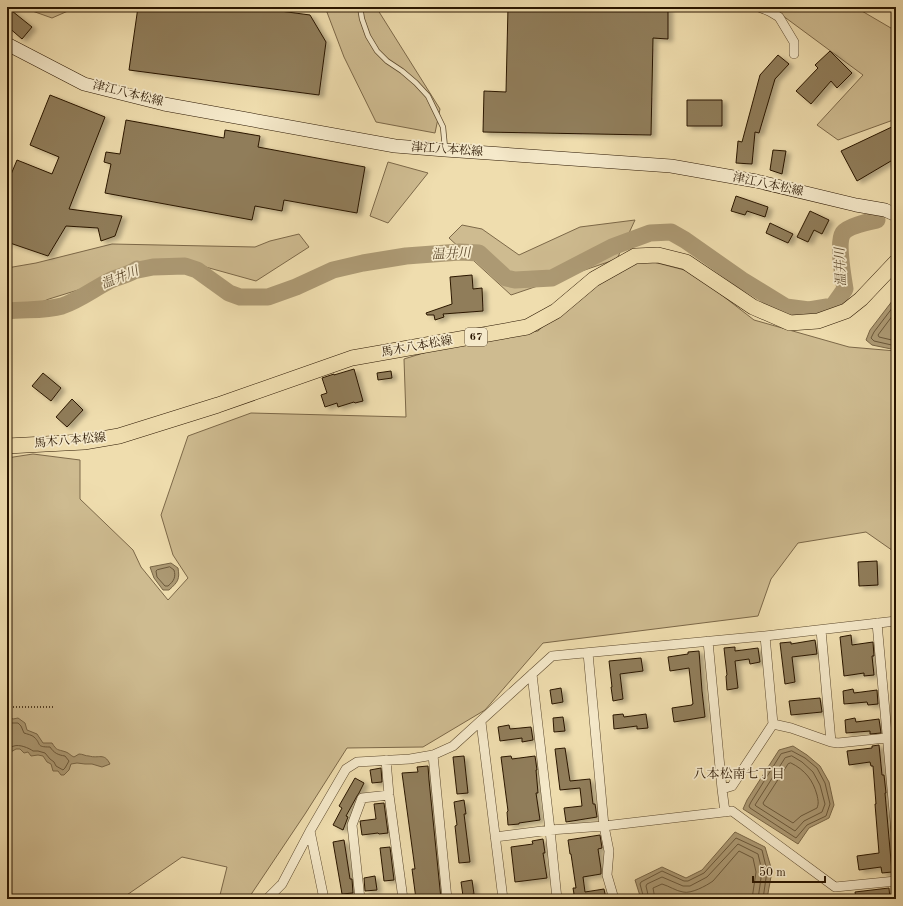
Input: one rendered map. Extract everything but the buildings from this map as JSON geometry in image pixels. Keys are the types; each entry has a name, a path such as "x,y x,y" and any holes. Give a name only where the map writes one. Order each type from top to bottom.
{"main road":[{"name":"津江八本松線","path":"7,44 84,84 164,104 395,146 671,166 756,181 884,210 896,215"},
{"name":"馬木八本松線","path":"7,446 84,442 118,436 218,405 352,358 527,327 556,311 594,279 635,256 658,255 686,262 753,307 790,323 818,321 846,312 862,299 896,262"}],"street":[{"path":"759,7 779,17 794,42 794,54"},
{"path":"267,899 282,884 310,831 346,769 357,762 410,759 433,755 453,746 552,656 765,636 896,621"},
{"path":"877,623 892,738 896,833"},
{"path":"821,630 831,742"},
{"path":"722,789 732,786 773,724 765,636"},
{"path":"708,641 725,812"},
{"path":"588,653 604,826 609,851 607,875 614,899"},
{"path":"532,674 557,899"},
{"path":"481,722 502,899"},
{"path":"773,724 791,728 838,743 892,738"},
{"path":"433,755 448,899"},
{"path":"386,760 389,795 403,899"},
{"path":"360,899 352,825 362,798 389,795"},
{"path":"495,837 732,811 835,887 896,881"},
{"path":"310,831 324,899"}],"lane":[{"path":"360,7 362,19 368,36 377,51 387,61 416,83 428,96 444,127 445,150"}],"path":[{"path":"7,707 55,707"}],"shaded area":[{"path":"21,7 77,7 52,18"},
{"path":"325,7 376,7 440,109 435,133 376,122 344,57"},
{"path":"771,7 855,7 896,31 896,119 838,140 817,125 863,75"},
{"path":"388,162 428,173 388,223 370,216"},
{"path":"635,220 617,259 511,295 449,238 462,225 482,229 519,255 580,227"},
{"path":"299,234 309,247 256,281 202,266 123,276 49,299 7,316 7,268 36,263 112,244 255,247 270,241"},
{"path":"642,259 692,272 754,320 849,347 896,351 896,553 866,532 798,543 771,579 758,616 543,643 485,710 423,747 347,748 248,899 219,899 227,867 182,857 121,899 7,899 7,458 33,454 80,460 80,499 133,550 141,567 168,600 188,578 173,555 161,515 188,436 251,413 406,417 404,359 475,337 538,331 594,279"}],"water":[{"path":"896,296 896,350 872,345 866,340 870,330"},
{"path":"171,563 178,568 179,575 176,582 169,590 163,590 154,578 150,567"},
{"path":"7,717 13,719 18,718 25,723 27,730 37,734 43,743 52,743 58,749 67,752 74,757 79,754 93,757 103,757 108,760 110,764 102,767 92,764 71,764 69,770 64,775 61,775 58,771 53,771 51,764 47,762 43,756 31,756 28,752 24,753 20,749 16,749 9,753 7,750"},
{"path":"793,746 820,766 829,782 834,805 829,818 809,828 798,844 743,809 747,800 779,750"},
{"path":"735,832 765,847 772,871 767,899 641,899 635,880 662,867 686,878 702,870"}],"waterway":[{"name":"温井川","path":"7,311 55,308 62,306 111,280 137,269 153,267 185,266 197,270 229,293 240,297 268,297 296,287 333,270 363,263 406,256 460,252 479,253 506,278 515,280 552,278 612,247 650,233 671,232 685,240 742,280 786,307 809,310 833,306 845,289 840,252 841,237 843,233 854,226 877,220"}],"district":[{"name":"八本松南七丁目","path":"739,774"}]}
